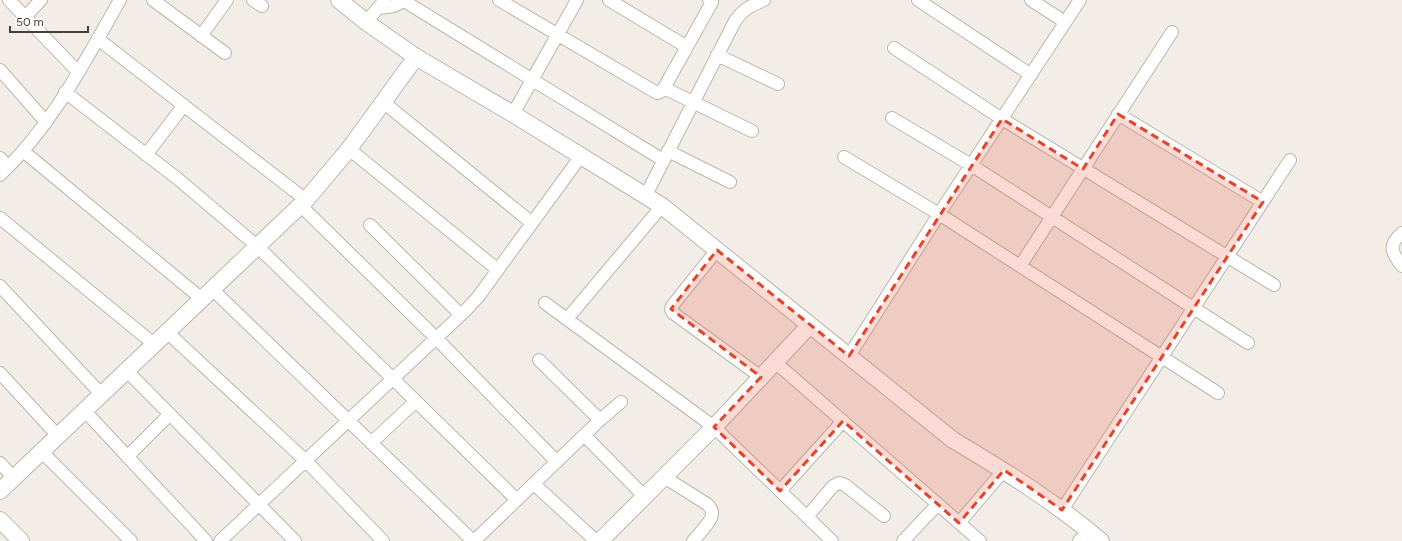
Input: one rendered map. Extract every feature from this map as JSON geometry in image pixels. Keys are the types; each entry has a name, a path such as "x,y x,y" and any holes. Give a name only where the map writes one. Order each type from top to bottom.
{"street":[{"path":"8,0 78,72"},
{"path":"25,17 41,0"},
{"path":"0,158 4,171 23,151 46,122 78,72 120,0"},
{"path":"154,0 225,54"},
{"path":"201,36 227,0"},
{"path":"339,0 366,22 416,57 513,114 662,206 953,440 1004,470 1062,510 1084,536 1101,541"},
{"path":"366,22 382,4 394,6 404,0 532,80 666,156 730,182"},
{"path":"498,0 657,93 664,88 687,47 712,2 709,0"},
{"path":"513,114 577,0"},
{"path":"609,0 687,47"},
{"path":"646,195 735,21 742,11 764,0"},
{"path":"918,0 1031,75"},
{"path":"1031,0 1065,22"},
{"path":"849,356 939,214 1080,0"},
{"path":"1020,266 1172,32"},
{"path":"98,39 218,131 303,203 557,462"},
{"path":"894,48 1002,119 1274,285"},
{"path":"717,55 778,84"},
{"path":"0,491 303,203 349,149 416,57"},
{"path":"0,70 46,122"},
{"path":"664,88 752,131"},
{"path":"65,92 178,179 257,246 517,500"},
{"path":"383,102 532,223"},
{"path":"146,155 184,105"},
{"path":"1118,114 1263,202"},
{"path":"892,118 971,165 1248,343"},
{"path":"349,149 498,270"},
{"path":"23,151 114,226 207,294 348,421 473,541 584,435 621,402"},
{"path":"220,541 461,316 478,297 581,156"},
{"path":"844,157 939,214 1218,393"},
{"path":"1062,510 1290,160"},
{"path":"567,319 662,206"},
{"path":"0,218 154,344"},
{"path":"370,225 461,316"},
{"path":"1402,233 1393,242 1392,246 1392,252 1402,266"},
{"path":"717,250 671,309 673,313 761,377"},
{"path":"0,286 102,395"},
{"path":"545,303 714,427 832,541"},
{"path":"600,541 714,427 810,325"},
{"path":"167,332 306,461 383,541"},
{"path":"539,360 600,420"},
{"path":"775,362 980,541"},
{"path":"127,371 295,541"},
{"path":"0,373 58,436"},
{"path":"371,443 416,401"},
{"path":"84,411 206,541"},
{"path":"127,457 170,414"},
{"path":"780,491 843,422"},
{"path":"584,435 644,496"},
{"path":"42,452 131,541"},
{"path":"0,463 14,478"},
{"path":"959,522 1004,470"},
{"path":"664,477 707,504 710,508 712,513 711,518 693,541"},
{"path":"807,517 833,486 839,483 845,485 884,516"},
{"path":"534,484 596,541"},
{"path":"905,540 938,504"},
{"path":"0,520 21,541"}],"highlighted area":[{"path":"1118,114 1263,202 1062,510 1004,470 959,523 843,421 780,491 714,427 761,377 671,309 717,250 849,356 1002,119 1083,169"}]}
